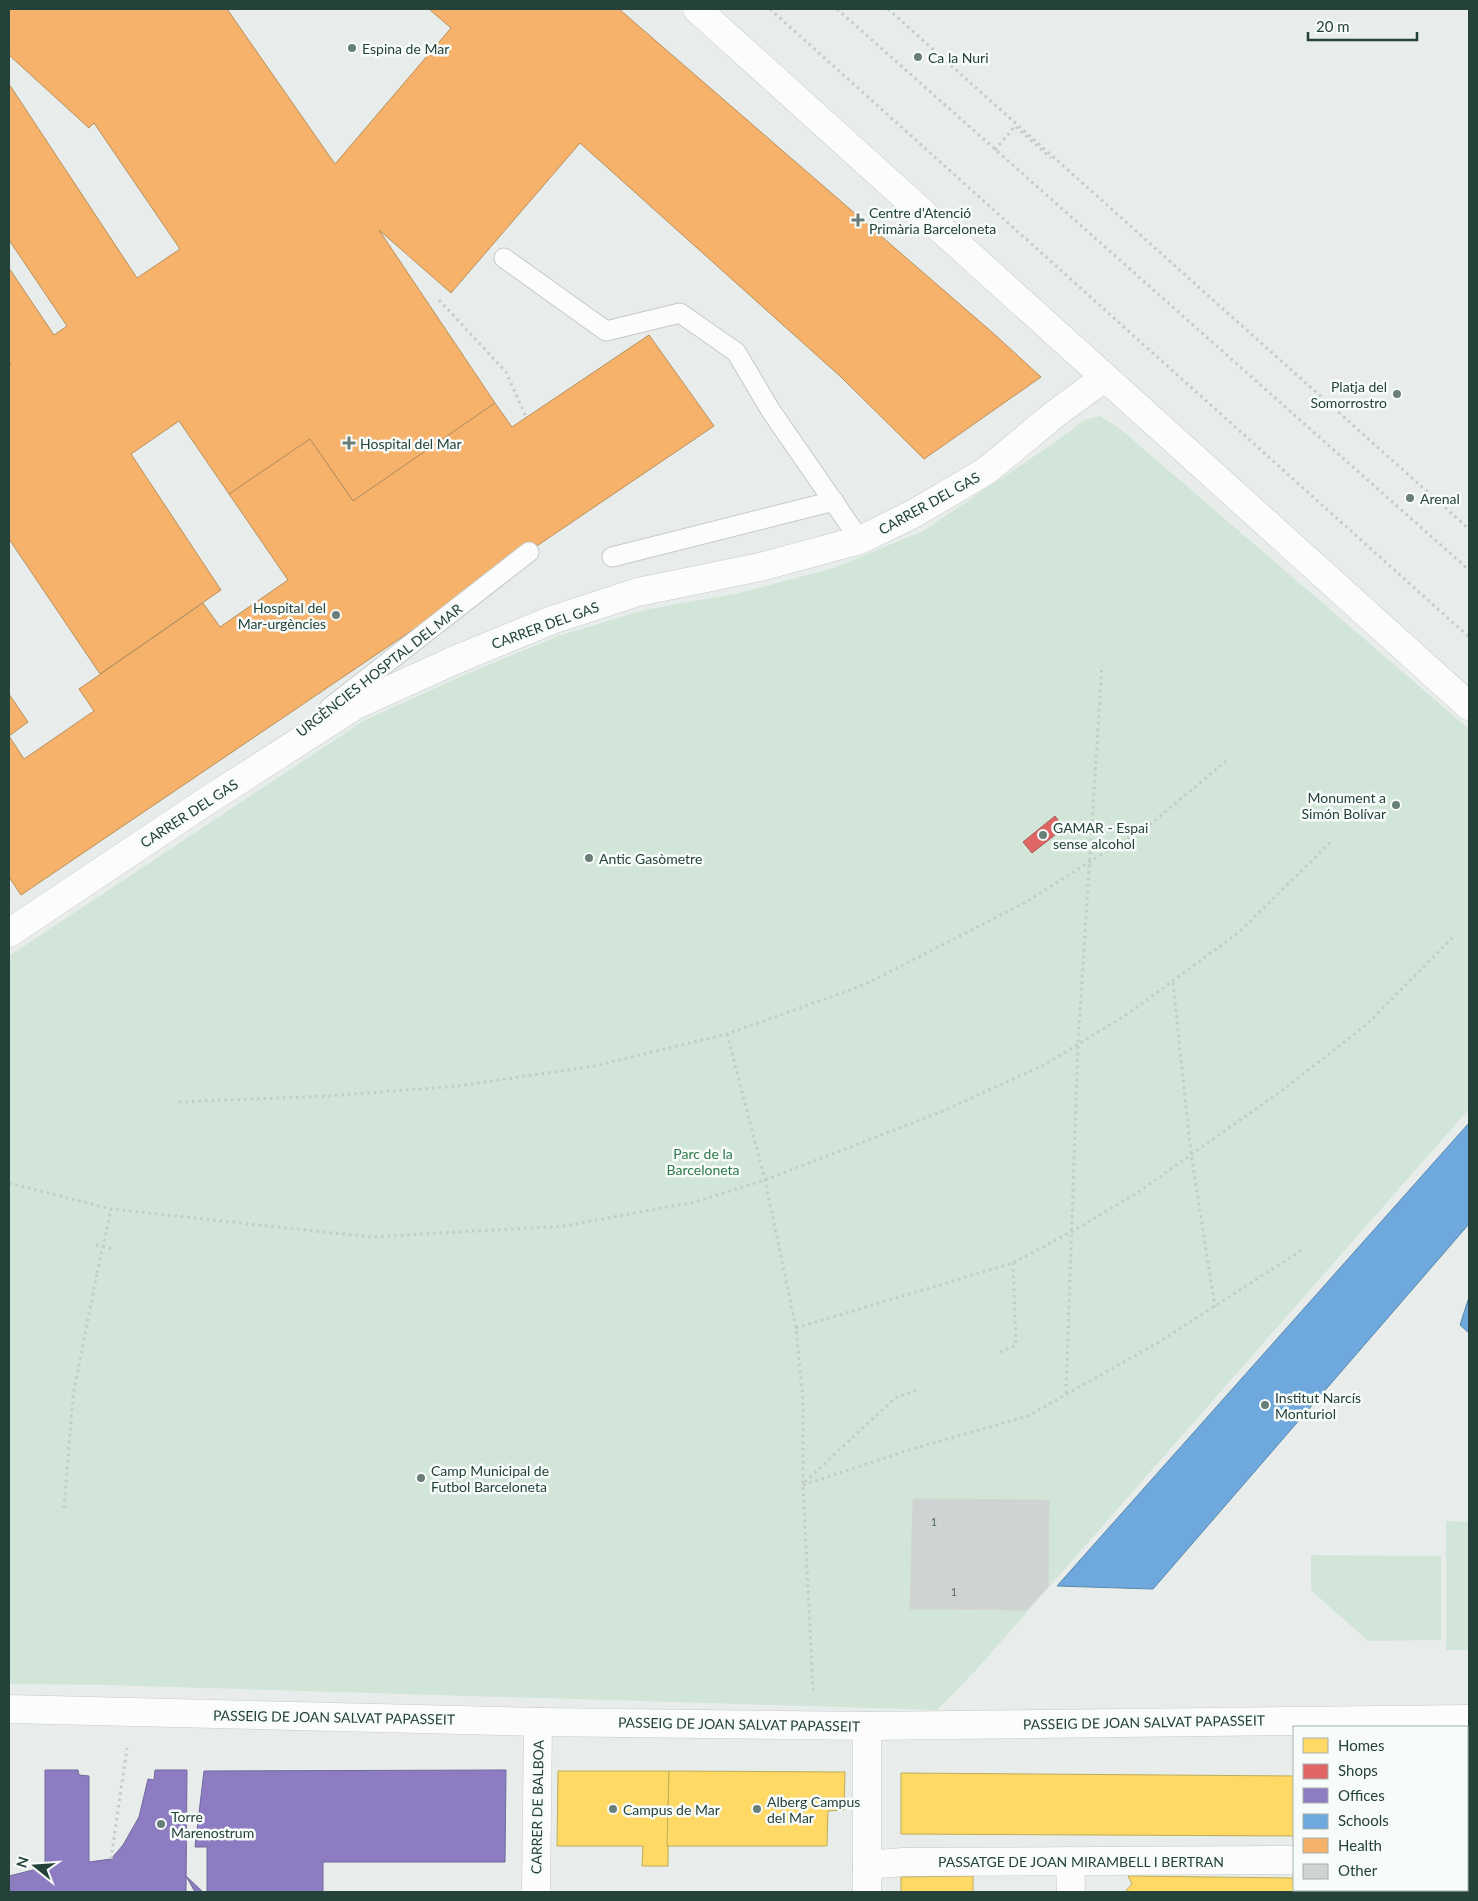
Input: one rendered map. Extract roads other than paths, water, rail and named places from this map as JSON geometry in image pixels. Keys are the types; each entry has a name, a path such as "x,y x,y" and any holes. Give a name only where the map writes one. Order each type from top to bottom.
{"street":[{"path":"696,9 1469,706"},
{"name":"CARRER DEL GAS","path":"9,933 228,787 356,705 455,660 552,620 638,592 760,568 860,540 913,514 986,471 1104,378"},
{"name":"PASSEIG DE JOAN SALVAT PAPASSEIT","path":"9,1709 538,1722 867,1726 1469,1719"},
{"name":"CARRER DE BALBOA","path":"536,1892 538,1722"},
{"path":"867,1726 867,1892"},
{"name":"PASSATGE DE JOAN MIRAMBELL I BERTRAN","path":"867,1865 903,1862 1293,1860"},
{"path":"1070,1861 1071,1892"}],"lane":[{"path":"504,258 606,331 680,313 736,352 771,411 860,540"},
{"path":"612,558 834,501"},
{"name":"URGÈNCIES HOSPTAL DEL MAR","path":"228,787 529,552"}],"place":[{"name":"Espina de Mar","path":"352,48"},
{"name":"Ca la Nuri","path":"918,57"},
{"name":"Centre d'Atenció Primària Barceloneta","path":"858,220"},
{"name":"Platja del Somorrostro","path":"1397,394"},
{"name":"Hospital del Mar","path":"349,443"},
{"name":"Arenal","path":"1410,498"},
{"name":"Hospital del Mar-urgències","path":"336,615"},
{"name":"Monument a Simón Bolívar","path":"1396,805"},
{"name":"GAMAR - Espai sense alcohol","path":"1043,835"},
{"name":"Antic Gasòmetre","path":"589,858"},
{"name":"Institut Narcís Monturiol","path":"1265,1405"},
{"name":"Camp Municipal de Futbol Barceloneta","path":"421,1478"},
{"name":"Campus de Mar","path":"613,1809"},
{"name":"Alberg Campus del Mar","path":"757,1809"},
{"name":"Torre Marenostrum","path":"161,1824"}],"park label":[{"name":"Parc de la Barceloneta","path":"703,1162"}]}
